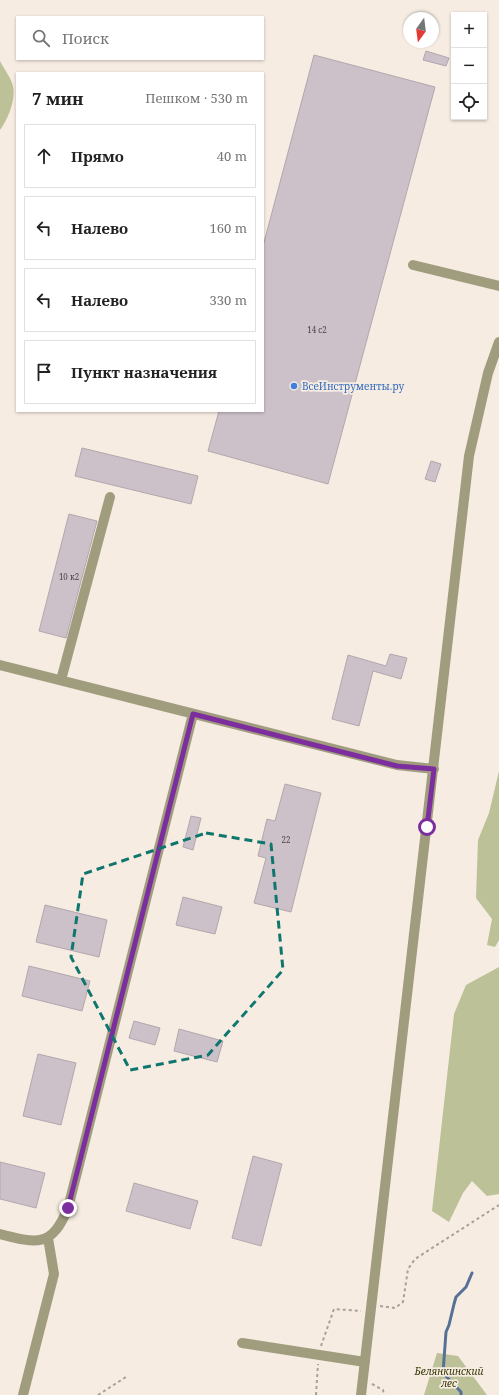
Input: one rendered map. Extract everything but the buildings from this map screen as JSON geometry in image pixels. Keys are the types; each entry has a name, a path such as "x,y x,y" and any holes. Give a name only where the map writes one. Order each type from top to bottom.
{"street":[{"path":"413,265 499,286"},
{"path":"361,1395 469,456 488,373 499,342"},
{"path":"61,680 110,497"},
{"path":"0,665 397,766 434,769"},
{"path":"0,1234 35,1241 48,1238 62,1222 68,1208 193,714"},
{"path":"24,1395 54,1274 48,1238"},
{"path":"242,1343 365,1362"}],"path":[{"path":"319,1351 334,1310 395,1308 403,1302 408,1269 415,1259 499,1205"},
{"path":"316,1395 318,1359"},
{"path":"98,1395 126,1377"},
{"path":"362,1381 370,1383 382,1390 384,1395"}],"highlighted area":[{"path":"206,833 271,844 283,970 208,1055 130,1070 71,957 83,874"}],"green space":[{"path":"0,61 11,80 14,91 11,109 0,130"},
{"path":"499,771 499,940 495,947 487,945 492,919 476,898 478,840 489,813"},
{"path":"499,967 499,1194 487,1196 472,1181 463,1193 449,1222 432,1211 454,1014 466,985"},
{"name":"Белянкинский лес","path":"437,1353 458,1356 487,1395 424,1395"}],"waterway":[{"path":"461,1395 461,1392 443,1373 446,1332 456,1297 466,1287 472,1273"}],"place":[{"name":"ВсеИнструменты.ру","path":"294,386"}],"route":[{"path":"68,1208 193,714 397,766 415,769 434,769 427,827"}]}
